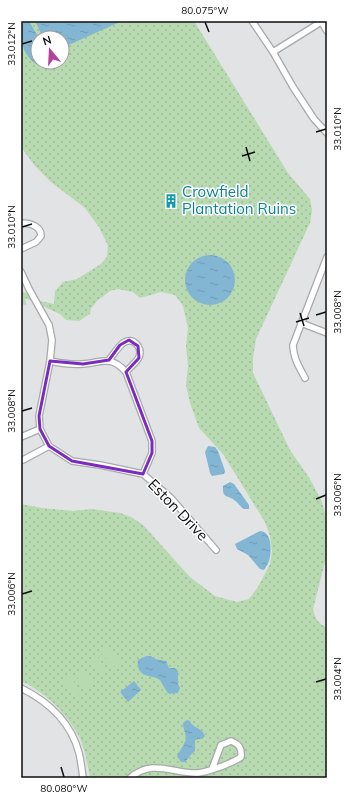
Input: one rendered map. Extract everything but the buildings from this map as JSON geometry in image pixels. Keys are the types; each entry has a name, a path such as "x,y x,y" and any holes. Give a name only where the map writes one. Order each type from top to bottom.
{"street":[{"path":"252,21 314,119 327,133"},
{"path":"273,52 321,21 327,31"},
{"path":"21,223 37,226 41,232 41,236 36,242 21,249"},
{"path":"305,378 293,352 294,345 327,257"},
{"name":"Eston Drive","path":"21,272 49,324 52,340 50,361 39,416 40,429 49,446 72,461 143,474 171,498 216,550"},
{"path":"301,323 327,333"},
{"path":"109,360 125,342 129,340 135,342 140,352 139,358 126,372"},
{"path":"50,361 68,364 83,364 109,360 119,364 126,372 152,441 152,453 143,474"},
{"path":"21,437 40,429"},
{"path":"21,460 49,446"},
{"path":"21,688 33,694 58,713 70,731 79,753 83,778"},
{"path":"130,778 140,771 157,767 197,773 212,769 237,760 241,757 242,751 240,746 231,741 221,745 212,769"}],"highlighted area":[{"path":"129,340 138,346 139,358 126,372 152,441 152,453 143,474 72,461 49,446 40,429 39,416 50,361 83,364 109,360 120,345"}],"green space":[{"path":"21,21 194,21 288,173 310,199 312,210 310,223 256,339 253,358 253,373 290,450 310,479 322,502 327,520 327,554 313,609 317,620 327,627 327,778 90,778 82,743 72,725 46,696 30,685 21,681 21,504 73,511 91,509 120,513 131,517 143,525 190,577 215,596 237,602 249,599 258,587 270,564 272,552 270,536 265,522 223,454 199,428 190,403 186,385 188,366 186,346 188,328 183,306 175,295 161,292 140,298 133,292 118,289 110,291 97,301 91,309 90,314 79,321 66,320 60,314 25,298 26,305 21,304 21,289 22,292 40,301 54,304 55,291 63,282 77,279 101,264 107,257 108,246 99,227 85,208 51,182 35,166 21,147"},
{"path":"108,647 120,662 113,667 101,653"},
{"path":"97,656 108,671 102,676 90,662"},
{"path":"82,668 93,683 86,689 75,674"},
{"path":"70,677 82,692 75,697 64,682"}],"water":[{"path":"21,21 29,21 34,30 30,30 30,58 24,50"},
{"path":"35,21 122,21 70,44 70,30 39,30"},
{"path":"205,255 215,255 228,262 235,275 235,285 228,298 215,305 205,305 196,301 189,294 185,285 185,275 189,266 196,259"},
{"path":"208,446 215,447 218,451 225,471 224,474 212,476 210,473 205,452"},
{"path":"230,482 234,484 249,505 249,509 244,509 232,498 224,495 223,486"},
{"path":"260,531 267,534 271,548 269,561 264,570 260,569 248,555 237,549 235,544"},
{"path":"146,656 151,656 155,659 166,661 169,668 175,668 178,671 178,684 180,688 178,693 169,694 160,680 142,674 138,666 138,660"},
{"path":"134,681 141,690 128,702 120,692"},
{"path":"187,720 190,721 191,724 205,736 195,740 195,751 185,762 181,762 177,756 186,739 183,723"}],"place":[{"name":"Crowfield Plantation Ruins","path":"171,201"}]}
